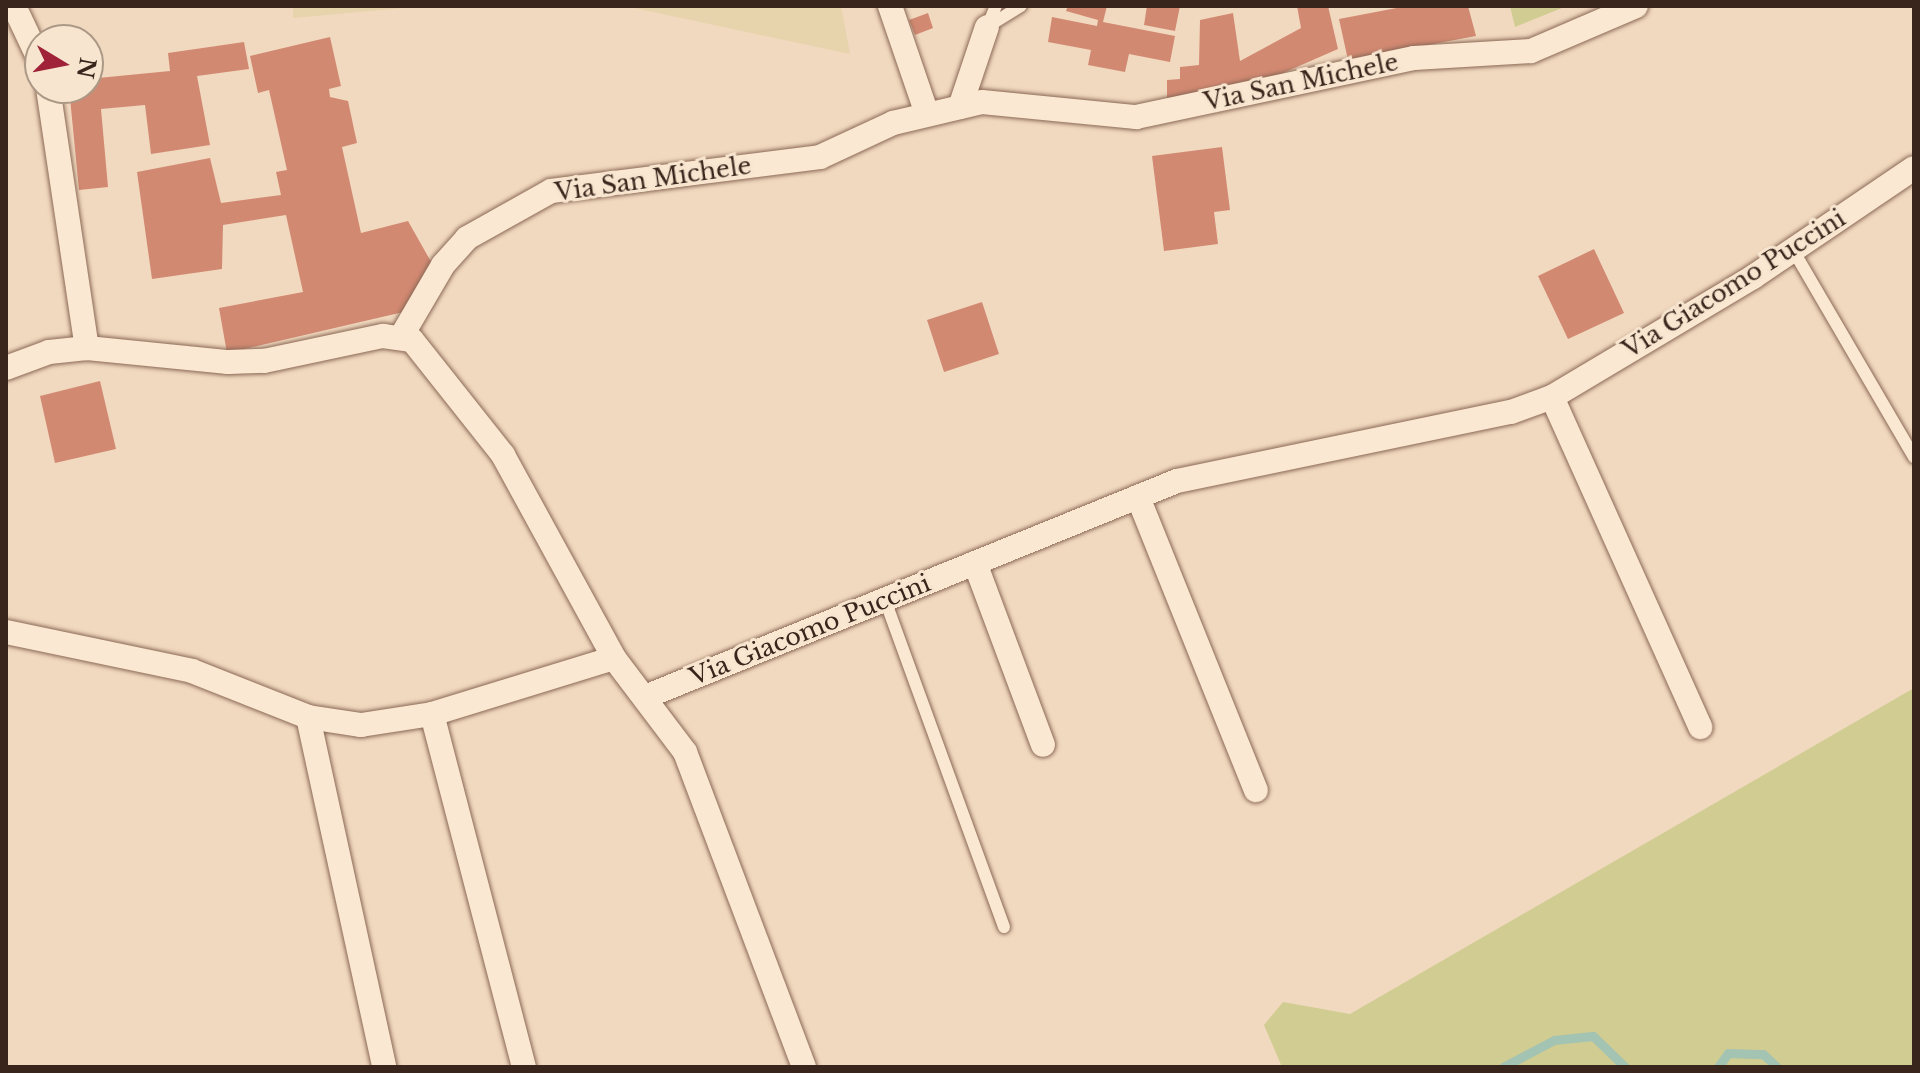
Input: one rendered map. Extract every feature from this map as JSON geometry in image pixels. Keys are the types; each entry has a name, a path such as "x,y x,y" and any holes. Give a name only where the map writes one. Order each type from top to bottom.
{"street":[{"path":"14,6 24,27"},
{"path":"890,6 927,114"},
{"name":"Via San Michele","path":"401,337 443,265 467,238 551,191 820,157 927,114 982,102 1136,117 1414,58 1531,51 1636,6"},
{"path":"960,107 992,17"},
{"path":"50,104 87,348"},
{"name":"Via Giacomo Puccini","path":"645,697 1177,481 1511,412 1552,397 1793,250 1914,168"},
{"path":"6,368 87,348 264,361 401,337 436,366 503,455 614,658 645,697 699,779 804,1067"},
{"path":"1552,397 1700,727"},
{"path":"1138,497 1256,790"},
{"path":"975,563 1043,745"},
{"path":"6,632 192,671 308,717 361,725 432,714 614,658"},
{"path":"432,714 524,1067"},
{"path":"308,717 384,1067"}],"lane":[{"path":"992,17 1021,6"},
{"path":"1793,250 1914,457"},
{"path":"885,600 1004,927"}],"shaded area":[{"path":"293,6 426,6 293,18"},
{"path":"625,6 841,6 850,54"},
{"path":"1510,6 1567,6 1515,27"},
{"path":"1914,688 1914,1067 1282,1067 1264,1025 1283,1002 1350,1014"}],"building":[{"path":"1068,6 1107,6 1103,22 1175,36 1170,62 1129,54 1125,72 1088,65 1091,50 1048,42 1052,17 1097,26 1098,20 1066,11"},
{"path":"1147,6 1180,6 1175,31 1144,25"},
{"path":"1297,6 1328,6 1338,49 1251,87 1167,99 1167,80 1180,79 1180,67 1199,65 1200,20 1233,13 1240,61 1301,28"},
{"path":"1407,6 1468,6 1476,36 1348,60 1339,19"},
{"path":"928,13 933,28 915,35 909,20"},
{"path":"330,37 341,86 329,89 330,97 348,101 357,143 342,147 361,233 408,221 434,267 412,310 227,353 219,308 303,292 286,215 223,225 222,269 152,279 137,172 210,158 221,203 281,195 276,172 287,170 269,90 258,93 250,56"},
{"path":"244,42 249,69 197,76 210,145 151,154 145,105 101,109 108,187 79,190 71,104 104,104 104,77 170,71 168,53"},
{"path":"1222,147 1230,210 1214,212 1218,244 1164,251 1152,156"},
{"path":"1594,249 1624,313 1568,339 1538,276"},
{"path":"982,302 999,354 944,372 927,320"},
{"path":"100,381 116,449 55,463 40,396"}],"waterway":[{"path":"1503,1067 1554,1040 1593,1036 1625,1067"},
{"path":"1718,1067 1728,1053 1763,1054 1777,1067"}]}
